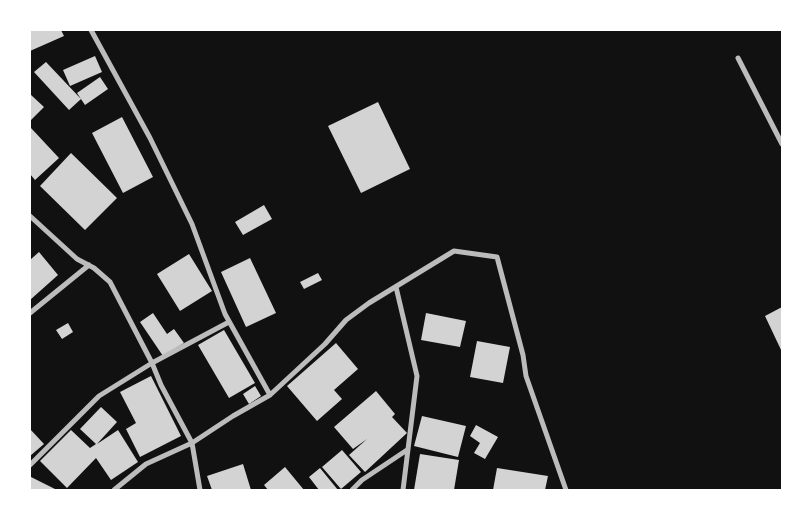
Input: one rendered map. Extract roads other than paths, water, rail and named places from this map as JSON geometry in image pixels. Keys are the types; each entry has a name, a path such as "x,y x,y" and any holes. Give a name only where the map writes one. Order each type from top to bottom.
{"street":[{"path":"91,30 150,138 192,224 229,322 270,395"},
{"path":"738,58 782,144"},
{"path":"30,216 77,259 94,268 110,282 152,363 160,385 192,443 200,490"},
{"path":"114,490 146,464 192,443 233,416 270,395 325,344 346,320 369,303 454,251 497,257 519,339 526,376 566,490"},
{"path":"30,313 89,265"},
{"path":"396,287 417,376 403,490"},
{"path":"30,465 99,396 152,363 229,322"},
{"path":"352,490 362,480 407,450"}]}
